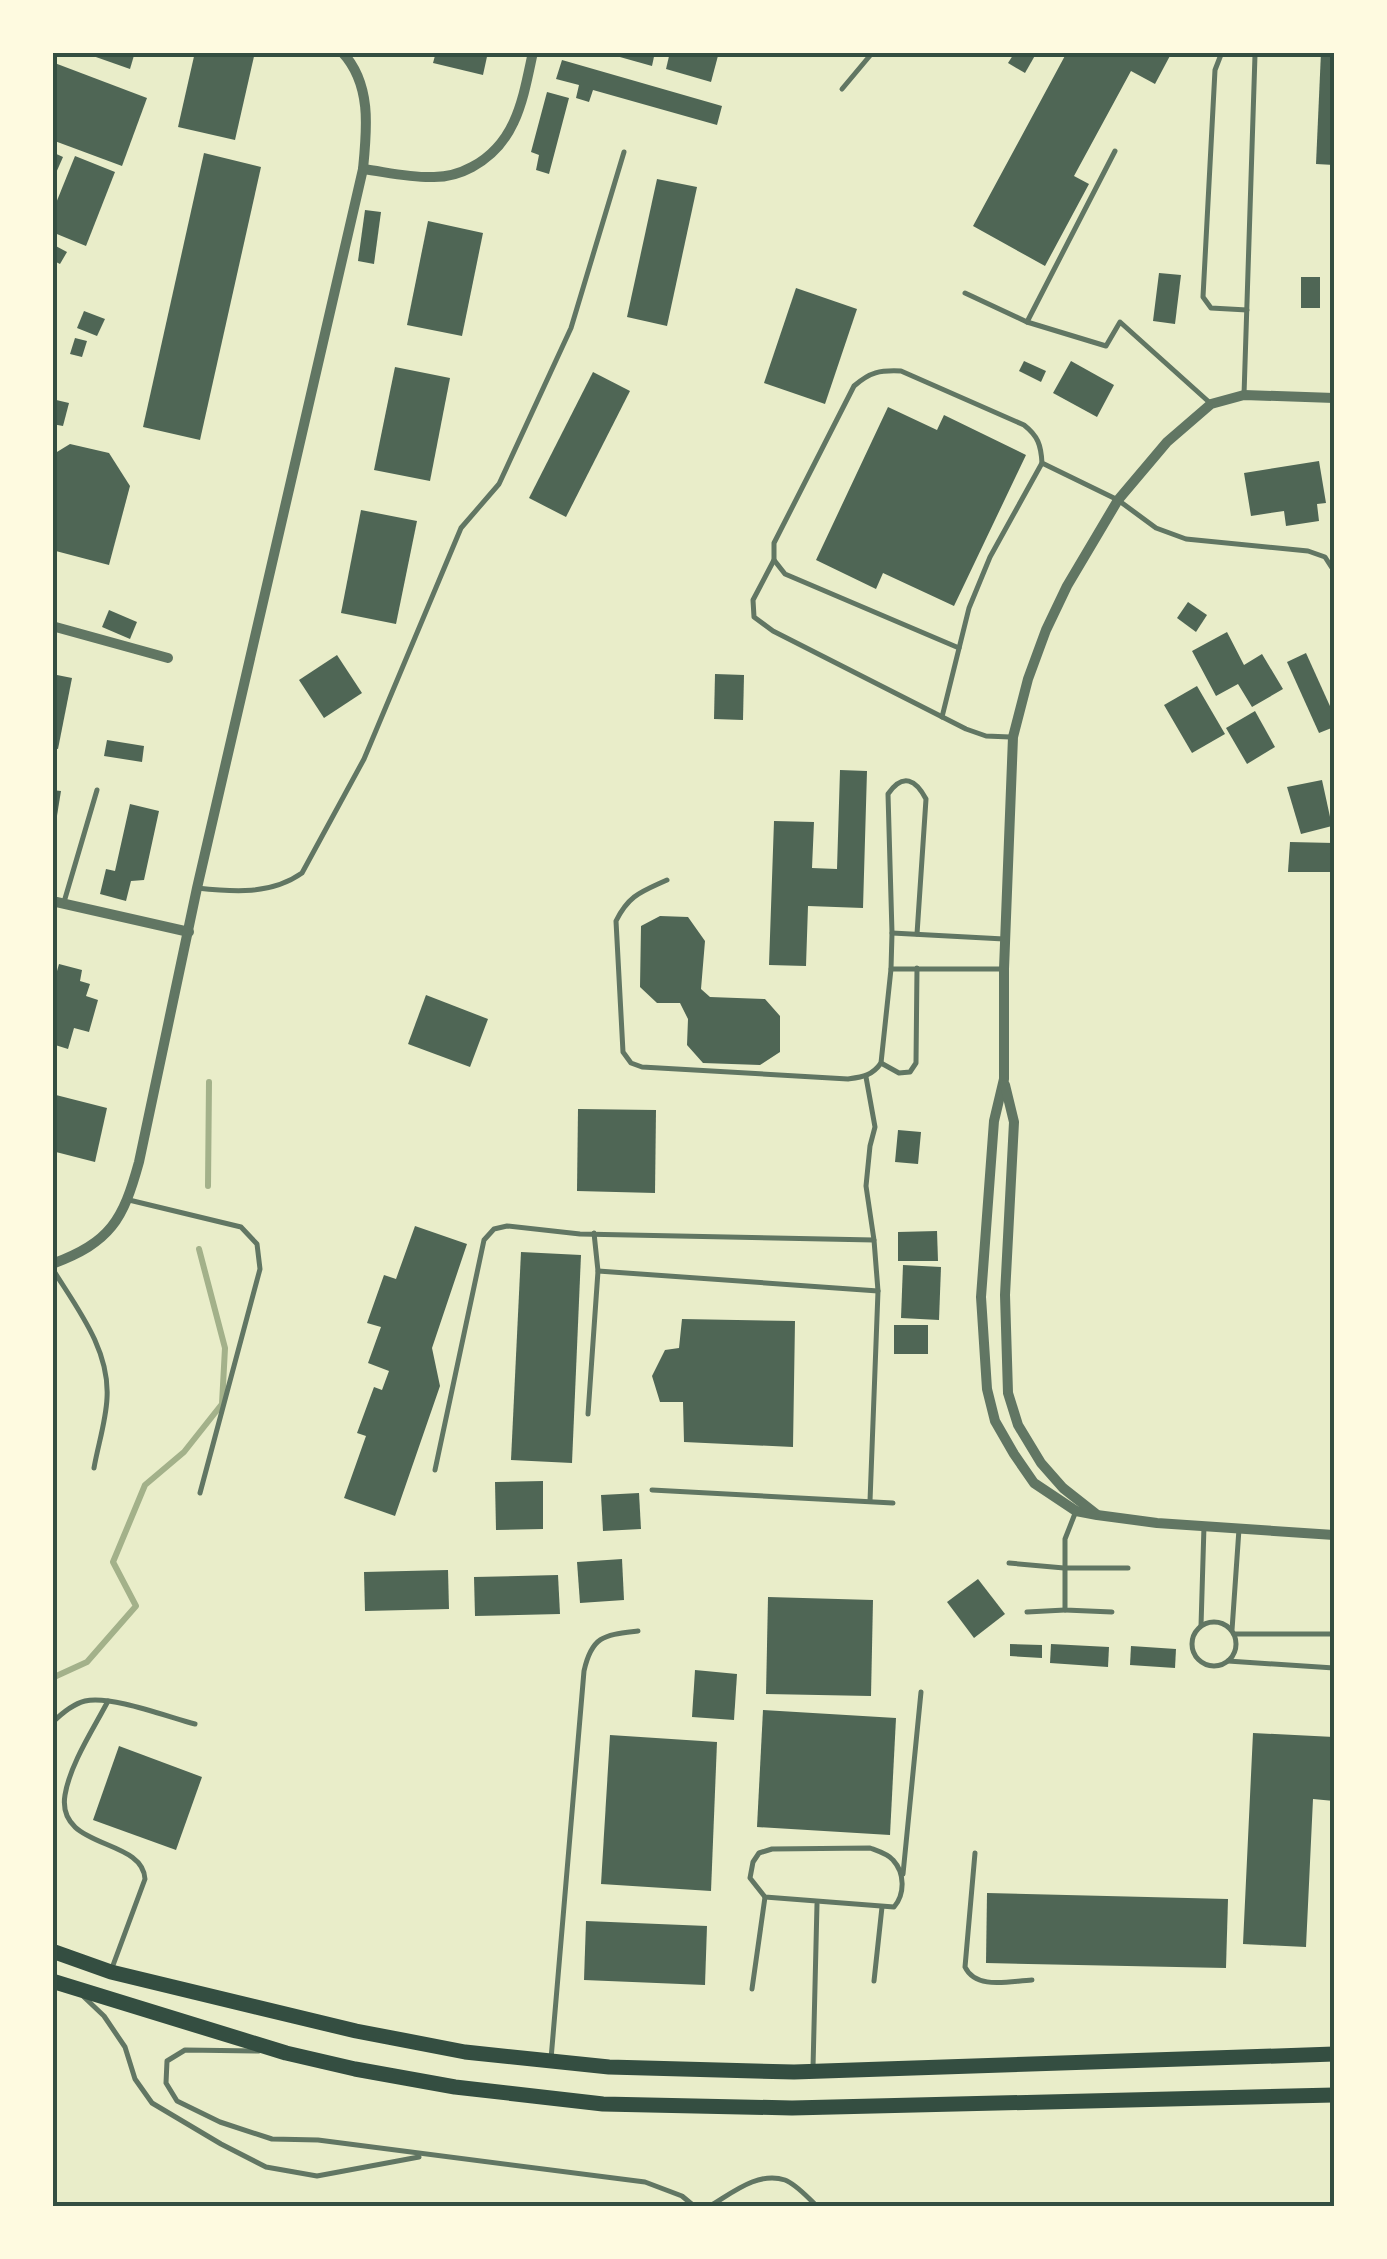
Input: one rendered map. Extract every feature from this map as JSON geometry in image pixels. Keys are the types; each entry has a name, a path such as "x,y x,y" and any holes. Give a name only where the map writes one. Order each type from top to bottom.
{"main road":[{"path":"52,1951 111,1972 356,2031 465,2052 609,2067 813,2071 1334,2054"},
{"path":"52,1981 355,2069 455,2087 603,2104 792,2108 1334,2095"}],"street":[{"path":"52,1266 82,1253 112,1228 129,1200 363,169 365,104 359,80 342,52"},
{"path":"363,169 435,178 462,173 487,159 505,140 519,114 533,52"},
{"path":"1097,1515 1063,1488 1041,1463 1018,1425 1008,1393 1005,1295 1014,1122 1004,1079 1004,969 1013,737 1028,678 1067,586 1118,500 1166,442 1212,404 1244,395 1334,398"},
{"path":"52,626 168,658"},
{"path":"58,902 188,932"},
{"path":"1004,1079 994,1121 981,1296 987,1388 996,1421 1034,1483 1076,1511 1097,1515 1334,1535"}],"lane":[{"path":"842,89 873,52"},
{"path":"1222,52 1216,70 1203,297 1211,308 1247,310"},
{"path":"1244,395 1255,55 1252,52"},
{"path":"1027,322 1115,151"},
{"path":"197,888 230,892 284,886 302,873 364,760 460,528 499,484 571,328 624,152"},
{"path":"965,293 1027,322 1106,346 1120,322 1212,404"},
{"path":"942,717 969,608 990,557 1042,462 1041,446 1036,435 1024,425 900,370 884,370 869,374 854,386 774,544 774,560 752,600 754,617 773,631 966,730 1013,737"},
{"path":"1042,462 1118,500 1156,528 1186,538 1308,550 1325,557 1334,571"},
{"path":"774,560 786,574 959,648"},
{"path":"667,880 625,902 616,921 624,1052 631,1063 642,1067 848,1079 866,1077 881,1063 892,933 888,794 894,785 904,781 920,787 926,800 917,934"},
{"path":"58,902 97,790"},
{"path":"892,933 1006,940"},
{"path":"881,1063 898,1073 910,1072 916,1063 917,968"},
{"path":"891,969 1004,969"},
{"path":"866,1077 875,1127 866,1186 878,1292 870,1501"},
{"path":"129,1200 241,1227 257,1244 260,1270 200,1493"},
{"path":"436,1470 484,1240 494,1229 507,1226 562,1232 874,1240"},
{"path":"588,1414 598,1270 594,1233"},
{"path":"52,1266 95,1339 106,1368 108,1398 94,1468"},
{"path":"598,1270 878,1292"},
{"path":"652,1490 893,1503"},
{"path":"1064,1610 1065,1539 1076,1511"},
{"path":"1201,1626 1204,1526"},
{"path":"1228,1661 1236,1646 1233,1632 1238,1528"},
{"path":"1008,1563 1128,1568"},
{"path":"1027,1612 1112,1612"},
{"path":"1334,1634 1233,1632 1217,1622 1208,1622 1192,1641 1197,1657 1212,1666 1228,1661 1334,1668"},
{"path":"551,2062 584,1671 596,1641 609,1634 638,1631"},
{"path":"902,1876 892,1859 870,1848 772,1849 759,1852 750,1878 765,1897 894,1907 900,1900 921,1692"},
{"path":"52,1723 84,1701 108,1701 195,1724"},
{"path":"108,1701 70,1777 64,1799 70,1821 90,1839 138,1860 144,1870 145,1878 111,1972"},
{"path":"975,1853 965,1967 970,1977 979,1982 1032,1980"},
{"path":"752,1989 765,1897"},
{"path":"813,2071 816,1903"},
{"path":"874,1980 882,1906"},
{"path":"75,1988 104,2016 125,2047 136,2080 152,2103 266,2167 317,2176 427,2156"},
{"path":"286,2052 185,2050 167,2061 166,2083 177,2101 220,2122 272,2139 318,2140 645,2182 682,2196 694,2206"},
{"path":"710,2206 764,2177 788,2180 816,2206"}],"building":[{"path":"94,52 135,52 130,69 93,56"},
{"path":"195,52 255,52 235,140 178,127"},
{"path":"436,52 488,52 483,75 433,63"},
{"path":"602,52 655,52 652,66"},
{"path":"670,52 719,52 711,82 666,69"},
{"path":"1015,52 1037,52 1025,73 1008,63"},
{"path":"1067,52 1172,52 1155,84 1131,71 1074,176 1089,184 1045,266 973,226"},
{"path":"1321,52 1334,52 1334,165 1316,164"},
{"path":"562,60 722,106 717,125 593,90 589,102 576,98 579,85 556,79"},
{"path":"52,62 147,98 122,166 52,140"},
{"path":"547,92 569,98 549,174 536,170 539,155 531,152"},
{"path":"52,152 63,157 52,182"},
{"path":"204,153 261,167 200,440 143,427"},
{"path":"75,156 115,172 86,246 52,232 52,213"},
{"path":"657,179 697,187 667,326 627,317"},
{"path":"365,210 381,212 374,264 358,261"},
{"path":"428,221 483,233 462,336 407,325"},
{"path":"52,244 67,252 60,264 52,260"},
{"path":"1159,273 1181,275 1175,324 1153,321"},
{"path":"1301,277 1320,277 1320,308 1301,308"},
{"path":"796,288 857,309 825,404 764,383"},
{"path":"84,311 105,319 97,336 77,328"},
{"path":"75,338 87,341 82,357 70,354"},
{"path":"1024,361 1046,371 1041,382 1019,371"},
{"path":"1071,361 1114,385 1097,417 1053,393"},
{"path":"395,367 450,378 430,481 374,470"},
{"path":"593,372 630,391 566,517 529,498"},
{"path":"52,399 69,403 63,426 52,424"},
{"path":"888,407 937,430 944,415 1026,455 954,606 883,573 876,589 816,560"},
{"path":"70,444 109,453 130,486 109,565 52,550 52,455"},
{"path":"1319,461 1326,503 1317,504 1319,521 1286,526 1284,511 1251,516 1244,473"},
{"path":"361,510 417,521 396,624 341,613"},
{"path":"1188,602 1207,615 1196,632 1177,618"},
{"path":"109,610 137,622 130,639 102,627"},
{"path":"1227,632 1244,665 1262,654 1283,689 1252,707 1238,684 1216,696 1192,651"},
{"path":"1306,653 1334,715 1334,727 1319,733 1287,662"},
{"path":"337,655 362,693 324,718 299,680"},
{"path":"52,674 72,678 58,749 52,748"},
{"path":"715,674 744,675 743,720 714,719"},
{"path":"1197,686 1225,734 1192,753 1164,705"},
{"path":"1255,711 1275,747 1247,764 1226,728"},
{"path":"107,740 144,746 142,762 104,756"},
{"path":"840,770 867,771 863,908 808,906 806,966 769,965 774,821 814,822 812,868 837,869"},
{"path":"1322,780 1332,826 1301,834 1287,787"},
{"path":"52,790 61,791 55,828 52,828"},
{"path":"130,804 159,811 144,880 131,881 126,901 100,894 106,869 115,871"},
{"path":"1290,842 1334,843 1334,872 1288,872"},
{"path":"660,916 688,917 705,941 701,989 710,997 765,999 780,1016 780,1052 760,1065 703,1063 687,1045 688,1019 680,1003 657,1003 640,987 641,926"},
{"path":"59,964 82,970 80,981 90,984 86,996 98,1000 89,1032 74,1028 68,1049 52,1044 52,989"},
{"path":"426,995 488,1019 470,1067 408,1044"},
{"path":"52,1094 107,1108 95,1162 52,1151"},
{"path":"578,1109 656,1110 655,1193 577,1191"},
{"path":"898,1130 921,1132 918,1164 895,1162"},
{"path":"415,1226 467,1244 432,1348 440,1386 395,1516 344,1498 366,1436 357,1433 374,1387 382,1390 389,1371 368,1363 381,1327 367,1323 384,1275 396,1279"},
{"path":"937,1231 938,1261 898,1261 898,1232"},
{"path":"521,1252 581,1255 572,1463 511,1460"},
{"path":"903,1265 941,1267 939,1320 901,1318"},
{"path":"682,1319 795,1321 793,1447 684,1442 683,1402 660,1402 652,1376 665,1350 679,1348"},
{"path":"894,1325 928,1325 928,1354 894,1354"},
{"path":"543,1481 543,1529 496,1530 495,1482"},
{"path":"639,1493 641,1529 603,1531 601,1495"},
{"path":"622,1559 624,1600 580,1603 577,1562"},
{"path":"448,1570 449,1609 365,1611 364,1572"},
{"path":"558,1575 560,1614 475,1616 474,1577"},
{"path":"978,1579 1005,1614 974,1638 947,1602"},
{"path":"768,1597 873,1600 871,1696 766,1694"},
{"path":"1010,1644 1042,1645 1042,1658 1010,1656"},
{"path":"1051,1644 1109,1647 1108,1667 1050,1663"},
{"path":"1131,1646 1176,1649 1175,1668 1130,1665"},
{"path":"695,1670 737,1674 734,1720 692,1717"},
{"path":"763,1710 896,1718 890,1835 757,1827"},
{"path":"1253,1733 1334,1737 1334,1801 1313,1799 1306,1947 1243,1944"},
{"path":"610,1735 717,1742 711,1891 601,1884"},
{"path":"119,1746 202,1777 176,1850 93,1820"},
{"path":"987,1893 1228,1899 1226,1968 986,1963"},
{"path":"586,1921 707,1926 705,1985 584,1980"}],"waterway":[{"path":"208,1186 209,1082"},
{"path":"52,1678 87,1662 136,1606 113,1562 145,1485 184,1452 222,1404 225,1348 199,1249"}]}
